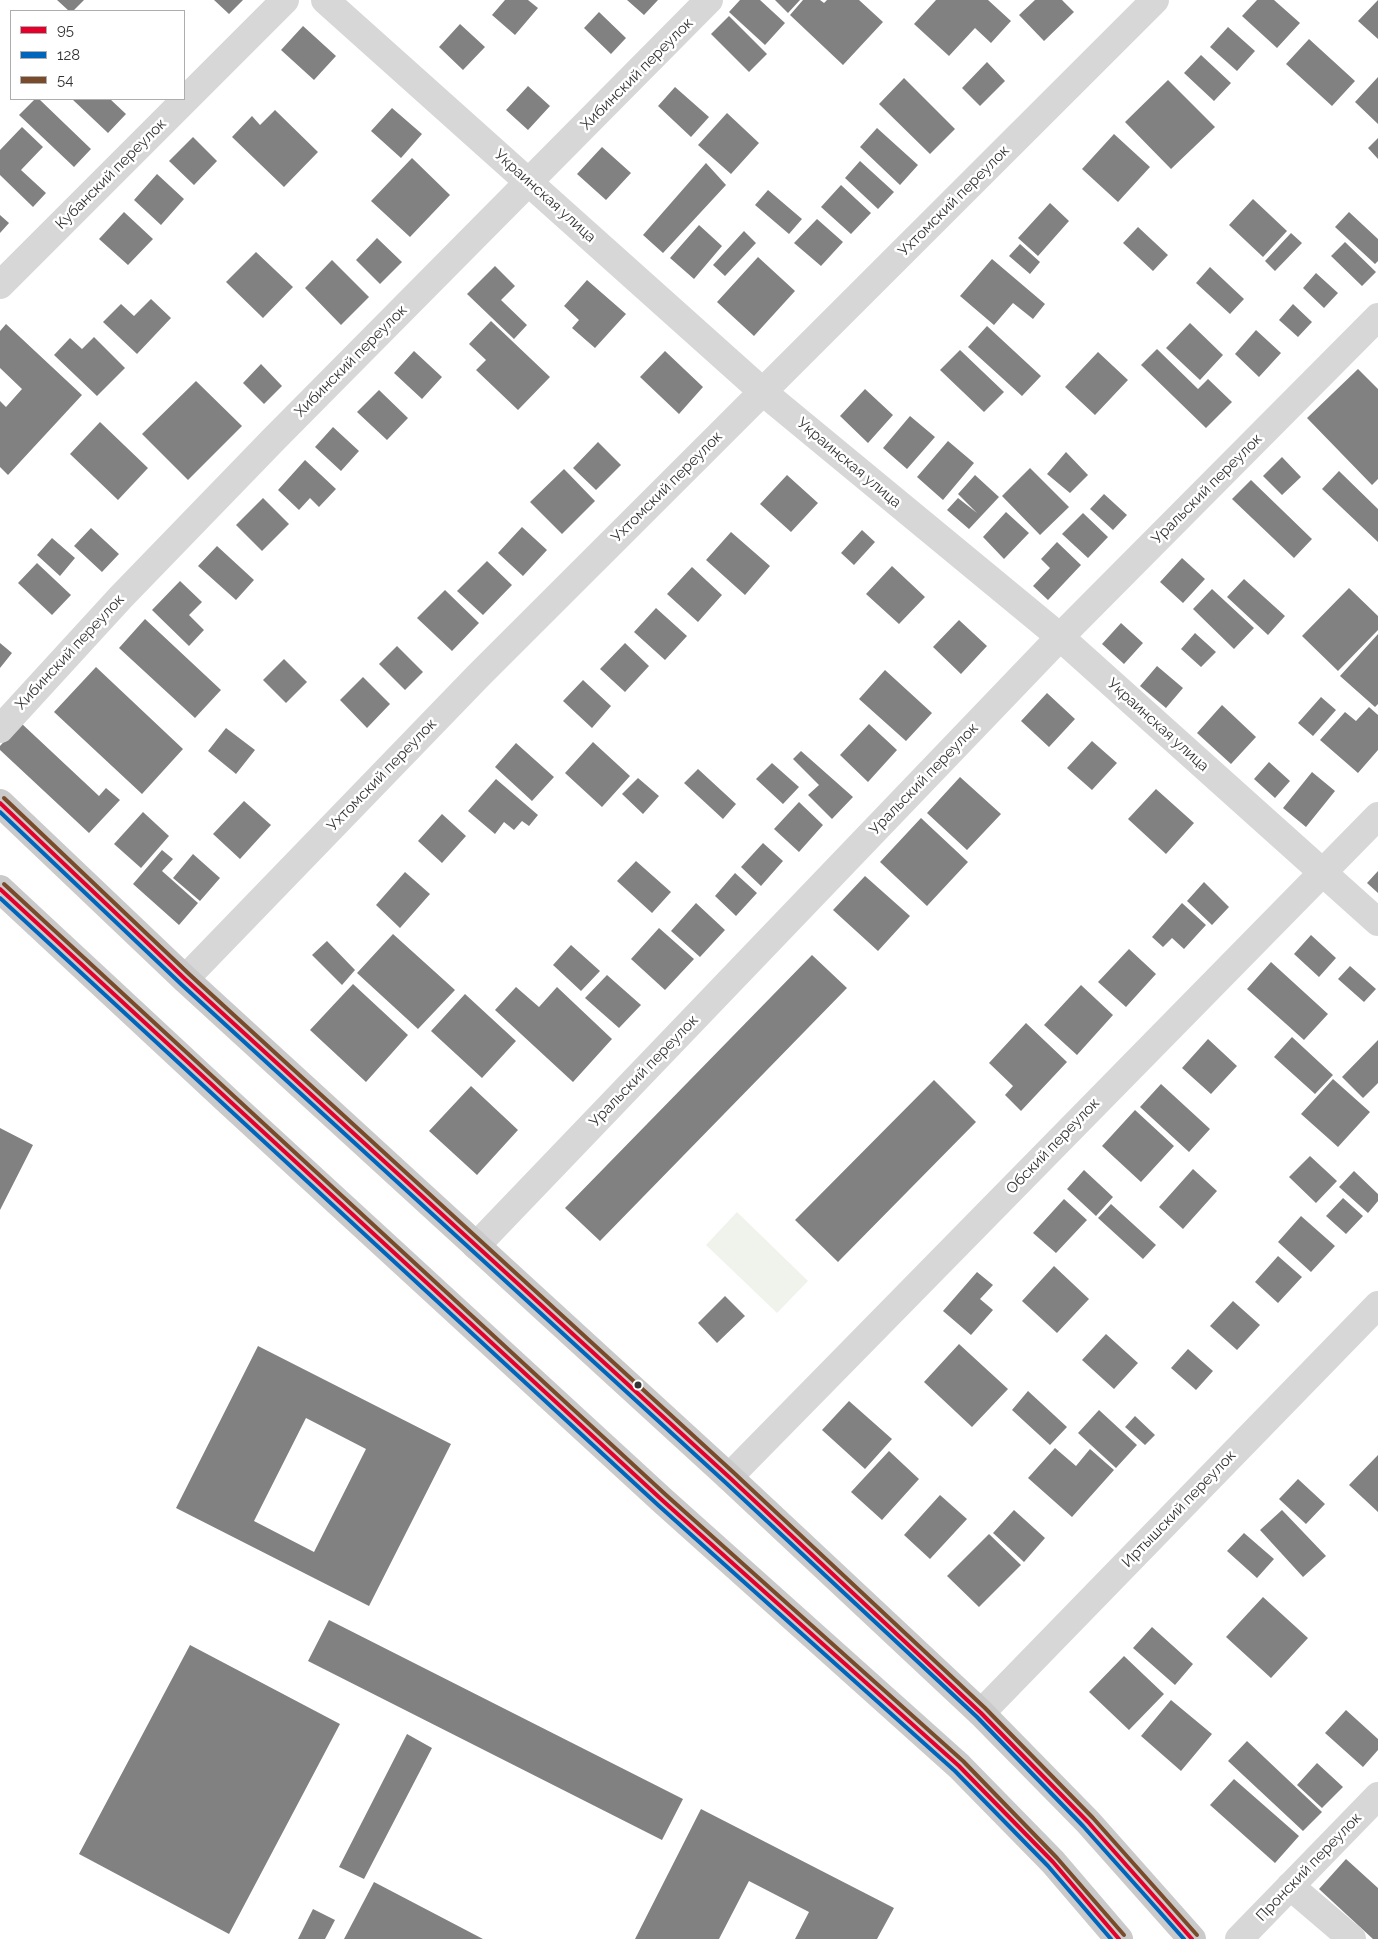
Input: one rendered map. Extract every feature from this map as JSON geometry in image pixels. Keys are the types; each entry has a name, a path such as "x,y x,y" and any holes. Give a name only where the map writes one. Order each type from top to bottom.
{"main road":[{"path":"0,803 185,979 728,1477 980,1713 1088,1822 1192,1939"},
{"path":"0,888 221,1096 662,1500 959,1766 1053,1862 1119,1939"}],"street":[{"name":"Кубанский переулок","path":"0,285 285,0"},
{"name":"Украинская улица","path":"325,0 763,392 1060,637 1378,922"},
{"name":"Хибинский переулок","path":"0,729 121,597 274,439 710,0"},
{"name":"Ухтомский переулок","path":"185,979 479,675 1154,0"},
{"name":"Уральский переулок","path":"476,1246 1060,637 1378,317"},
{"name":"Обский переулок","path":"728,1477 1378,816"},
{"name":"Иртышский переулок","path":"980,1713 1378,1305"},
{"name":"Пронский переулок","path":"1239,1939 1378,1796"},
{"path":"1290,1886 1352,1939"}],"shaded area":[{"path":"737,1212 808,1281 777,1313 706,1245"}],"building":[{"path":"57,0 84,0 74,10 68,10"},
{"path":"214,0 243,0 229,14"},
{"path":"505,0 528,0 538,8 515,35 492,15"},
{"path":"627,0 658,0 644,15"},
{"path":"740,0 760,0 785,23 765,45 729,12"},
{"path":"775,0 800,0 788,13"},
{"path":"803,0 820,0 824,3 827,0 859,0 883,22 843,65 790,15"},
{"path":"936,0 988,0 1011,21 991,43 975,28 949,56 914,24"},
{"path":"1035,0 1062,0 1074,12 1044,41 1019,15"},
{"path":"1257,0 1274,0 1300,23 1277,48 1242,16"},
{"path":"1378,0 1378,39 1358,21"},
{"path":"599,12 626,38 611,54 584,28"},
{"path":"729,16 767,54 749,72 711,34"},
{"path":"460,24 485,47 463,70 439,47"},
{"path":"303,26 336,56 314,80 281,50"},
{"path":"1228,27 1255,51 1237,71 1210,47"},
{"path":"1309,39 1355,81 1332,106 1286,64"},
{"path":"1201,55 1231,83 1214,101 1184,73"},
{"path":"987,62 1005,81 980,106 962,88"},
{"path":"1378,77 1378,124 1355,102"},
{"path":"904,78 955,129 930,154 879,104"},
{"path":"1168,80 1215,127 1171,169 1125,122"},
{"path":"528,86 550,106 528,130 506,110"},
{"path":"675,87 709,117 691,137 658,106"},
{"path":"34,100 40,100 91,149 74,167 19,115"},
{"path":"73,100 111,100 126,114 108,133"},
{"path":"392,108 422,134 401,158 371,131"},
{"path":"275,110 318,152 284,187 232,137 252,116 260,125"},
{"path":"727,113 759,143 731,174 698,145"},
{"path":"22,127 43,147 21,170 46,193 33,207 0,175 0,150"},
{"path":"877,128 918,165 900,185 860,147"},
{"path":"1114,134 1150,167 1118,202 1082,169"},
{"path":"193,137 217,161 194,185 169,161"},
{"path":"1378,138 1378,159 1368,148"},
{"path":"602,147 631,173 606,200 577,174"},
{"path":"412,158 450,195 410,237 371,201"},
{"path":"860,161 894,192 878,209 845,178"},
{"path":"706,163 726,185 663,253 643,235"},
{"path":"157,174 184,199 161,225 134,200"},
{"path":"841,185 871,213 851,234 821,207"},
{"path":"768,190 802,219 789,234 755,205"},
{"path":"1253,199 1287,231 1263,257 1229,225"},
{"path":"1050,203 1069,221 1038,256 1018,238"},
{"path":"124,212 153,239 128,265 99,239"},
{"path":"1349,212 1378,239 1378,261 1375,264 1335,227"},
{"path":"0,215 9,223 0,233"},
{"path":"817,219 843,242 821,266 794,243"},
{"path":"699,225 722,246 694,279 670,258"},
{"path":"1138,227 1168,255 1153,271 1123,243"},
{"path":"744,231 756,243 725,276 713,265"},
{"path":"1291,233 1302,243 1275,271 1265,261"},
{"path":"377,238 402,262 380,284 356,260"},
{"path":"1345,242 1376,272 1362,286 1331,256"},
{"path":"1020,244 1040,262 1030,274 1009,256"},
{"path":"256,252 293,287 263,318 226,282"},
{"path":"758,257 795,291 754,336 717,302"},
{"path":"992,259 1045,304 1033,319 1013,303 994,325 960,296"},
{"path":"332,260 369,297 341,325 305,288"},
{"path":"495,266 515,286 501,300 527,325 514,339 467,294"},
{"path":"1210,267 1244,299 1230,314 1196,283"},
{"path":"1316,273 1338,293 1324,308 1303,288"},
{"path":"587,280 626,314 595,348 572,328 579,320 564,306"},
{"path":"151,299 171,318 137,354 103,322 121,304 134,316"},
{"path":"1293,304 1312,322 1298,337 1279,320"},
{"path":"491,321 550,377 518,410 476,370 486,360 469,344"},
{"path":"1190,323 1223,355 1200,380 1166,348"},
{"path":"6,324 82,395 8,475 0,467 0,401 6,407 22,389 0,368 0,331"},
{"path":"987,326 1041,376 1022,396 968,347"},
{"path":"1256,330 1281,353 1259,377 1235,354"},
{"path":"94,337 125,368 97,396 54,355 70,338 82,349"},
{"path":"1157,349 1198,389 1208,379 1232,402 1206,428 1141,365"},
{"path":"960,350 1004,392 984,412 940,370"},
{"path":"414,351 442,377 422,399 394,373"},
{"path":"665,351 703,387 679,414 640,377"},
{"path":"1098,352 1128,380 1095,415 1065,387"},
{"path":"261,364 282,386 264,404 243,383"},
{"path":"1358,369 1378,389 1378,479 1372,485 1307,418"},
{"path":"196,381 242,426 188,480 142,434"},
{"path":"865,389 893,415 868,443 840,416"},
{"path":"379,390 408,418 387,440 357,412"},
{"path":"910,416 935,437 907,469 883,448"},
{"path":"100,422 148,468 118,500 70,454"},
{"path":"333,427 359,451 341,471 315,447"},
{"path":"948,441 974,463 943,500 917,477"},
{"path":"598,442 621,465 596,490 573,468"},
{"path":"1066,452 1088,475 1070,493 1047,474"},
{"path":"1282,457 1301,477 1282,495 1263,476"},
{"path":"305,460 336,489 319,507 310,498 299,510 278,490"},
{"path":"1030,468 1069,507 1040,535 1002,496"},
{"path":"564,469 595,501 562,534 530,502"},
{"path":"1339,471 1378,509 1378,542 1322,489"},
{"path":"787,475 818,503 791,532 760,504"},
{"path":"975,475 999,497 969,529 947,510 958,498 977,513 958,494"},
{"path":"1251,480 1312,539 1294,558 1232,499"},
{"path":"1104,494 1127,515 1113,530 1090,509"},
{"path":"263,498 289,524 262,551 236,525"},
{"path":"1006,512 1029,533 1004,559 983,537"},
{"path":"1083,513 1108,537 1088,558 1062,534"},
{"path":"522,527 547,550 523,576 498,553"},
{"path":"91,528 119,554 102,572 74,546"},
{"path":"862,530 875,542 854,565 841,553"},
{"path":"731,532 770,566 745,595 706,560"},
{"path":"52,538 75,558 60,576 37,555"},
{"path":"1057,542 1081,565 1048,600 1033,586 1050,568 1041,559"},
{"path":"217,546 254,580 236,600 198,566"},
{"path":"1182,558 1205,579 1183,603 1160,582"},
{"path":"487,561 512,585 483,615 457,591"},
{"path":"37,563 71,595 52,615 18,583"},
{"path":"892,566 925,597 899,624 866,594"},
{"path":"692,567 722,595 698,622 667,594"},
{"path":"1244,579 1285,616 1268,635 1227,597"},
{"path":"180,581 202,602 189,615 204,630 189,646 152,610"},
{"path":"1349,588 1378,616 1378,630 1338,671 1302,636"},
{"path":"1212,589 1254,628 1234,649 1193,609"},
{"path":"445,590 479,623 452,651 417,618"},
{"path":"656,608 687,636 665,660 634,632"},
{"path":"145,619 221,690 195,718 119,648"},
{"path":"959,620 987,646 961,674 933,647"},
{"path":"1121,623 1143,643 1124,664 1102,644"},
{"path":"1195,633 1216,652 1201,667 1181,649"},
{"path":"1378,634 1378,704 1375,707 1340,676"},
{"path":"0,643 12,653 0,668"},
{"path":"625,643 649,666 625,692 600,669"},
{"path":"397,646 423,672 405,690 379,664"},
{"path":"284,659 307,682 286,703 263,680"},
{"path":"1157,666 1183,688 1166,708 1140,686"},
{"path":"96,667 183,749 142,794 54,712"},
{"path":"885,670 932,713 906,741 859,699"},
{"path":"363,677 390,704 367,728 340,700"},
{"path":"583,680 611,706 592,728 563,701"},
{"path":"1047,693 1075,719 1049,747 1021,721"},
{"path":"1321,697 1336,710 1313,736 1298,723"},
{"path":"1222,705 1256,737 1231,764 1197,733"},
{"path":"1369,707 1378,715 1378,750 1358,773 1320,740 1345,712 1356,721"},
{"path":"21,723 99,796 106,788 120,800 89,833 0,750 0,746"},
{"path":"869,724 897,750 868,782 840,755"},
{"path":"226,728 255,750 236,774 208,751"},
{"path":"1092,741 1117,763 1092,790 1067,768"},
{"path":"593,742 630,776 602,807 565,773"},
{"path":"516,743 554,777 532,801 495,767"},
{"path":"801,751 853,797 832,819 808,795 819,785 793,759"},
{"path":"1269,762 1290,781 1275,798 1254,779"},
{"path":"772,763 799,787 783,804 756,779"},
{"path":"698,769 736,804 723,819 684,783"},
{"path":"1312,772 1335,791 1306,827 1283,808"},
{"path":"960,777 1001,814 967,850 927,813"},
{"path":"638,778 659,796 643,814 622,794"},
{"path":"496,779 538,815 529,826 522,821 514,830 504,822 495,834 468,811"},
{"path":"1156,789 1194,823 1166,854 1128,819"},
{"path":"244,801 271,825 240,859 213,834"},
{"path":"799,802 823,825 799,852 774,829"},
{"path":"143,812 169,836 141,868 114,844"},
{"path":"442,814 466,836 442,863 418,841"},
{"path":"921,818 968,862 927,906 880,862"},
{"path":"763,843 783,861 761,886 741,867"},
{"path":"162,850 173,859 162,871 198,903 179,925 133,884"},
{"path":"193,854 220,878 200,901 173,878"},
{"path":"636,861 671,892 652,913 617,881"},
{"path":"1378,871 1378,893 1367,883"},
{"path":"405,872 430,894 400,928 376,905"},
{"path":"735,873 757,893 736,916 715,896"},
{"path":"865,876 910,916 878,951 833,910"},
{"path":"1204,882 1229,907 1212,925 1187,901"},
{"path":"696,903 725,930 700,957 671,931"},
{"path":"1182,903 1206,925 1184,949 1172,938 1163,947 1152,937"},
{"path":"659,928 694,959 665,990 631,959"},
{"path":"393,934 455,990 418,1029 357,973"},
{"path":"1311,935 1336,958 1319,977 1294,954"},
{"path":"327,941 355,970 342,985 312,955"},
{"path":"571,945 600,971 581,991 553,965"},
{"path":"1129,949 1156,974 1126,1007 1098,982"},
{"path":"812,955 847,988 600,1241 565,1208"},
{"path":"1271,962 1328,1014 1304,1040 1247,989"},
{"path":"1350,966 1376,989 1364,1002 1338,979"},
{"path":"607,975 641,1005 619,1028 585,998"},
{"path":"353,984 408,1035 366,1082 310,1030"},
{"path":"1081,985 1113,1015 1077,1055 1044,1025"},
{"path":"516,987 539,1007 557,987 612,1039 573,1082 495,1010"},
{"path":"465,994 516,1041 482,1078 431,1031"},
{"path":"1026,1023 1067,1062 1021,1111 1005,1095 1013,1086 989,1063"},
{"path":"1292,1037 1333,1075 1315,1094 1274,1057"},
{"path":"1208,1039 1237,1066 1211,1094 1182,1068"},
{"path":"1378,1040 1378,1083 1363,1098 1342,1077"},
{"path":"1333,1079 1370,1112 1338,1147 1301,1114"},
{"path":"934,1080 976,1122 838,1262 795,1220"},
{"path":"1161,1084 1210,1129 1189,1152 1140,1107"},
{"path":"471,1086 518,1130 477,1175 429,1131"},
{"path":"1135,1110 1174,1146 1141,1182 1102,1146"},
{"path":"0,1128 33,1145 0,1210"},
{"path":"1310,1156 1337,1181 1316,1203 1289,1177"},
{"path":"1193,1169 1217,1191 1183,1229 1159,1207"},
{"path":"1084,1170 1113,1197 1096,1216 1067,1189"},
{"path":"1354,1171 1378,1194 1378,1201 1368,1213 1339,1187"},
{"path":"1343,1198 1363,1216 1346,1234 1326,1216"},
{"path":"1064,1199 1087,1220 1056,1253 1033,1233"},
{"path":"1111,1204 1156,1245 1143,1259 1098,1218"},
{"path":"1301,1216 1335,1246 1311,1272 1278,1242"},
{"path":"1278,1256 1302,1277 1278,1303 1255,1282"},
{"path":"1054,1266 1089,1299 1057,1333 1022,1301"},
{"path":"977,1272 993,1285 980,1299 993,1310 971,1335 943,1311"},
{"path":"725,1296 745,1316 717,1343 698,1323"},
{"path":"1233,1301 1260,1325 1237,1350 1210,1326"},
{"path":"1106,1334 1138,1363 1114,1389 1082,1360"},
{"path":"959,1344 1008,1389 972,1427 924,1382"},
{"path":"258,1346 451,1444 369,1606 176,1508","holes":["306,1418 366,1449 314,1552 254,1521"]},
{"path":"1188,1349 1213,1371 1196,1390 1171,1368"},
{"path":"1028,1391 1067,1427 1050,1445 1012,1410"},
{"path":"849,1401 892,1439 865,1469 822,1430"},
{"path":"1099,1410 1137,1445 1116,1468 1078,1433"},
{"path":"1135,1416 1155,1435 1145,1445 1125,1427"},
{"path":"1055,1448 1076,1466 1090,1449 1114,1470 1072,1517 1028,1478"},
{"path":"889,1451 919,1479 882,1520 851,1492"},
{"path":"1378,1455 1378,1512 1349,1485"},
{"path":"1298,1479 1325,1504 1306,1524 1279,1499"},
{"path":"940,1495 967,1519 930,1559 904,1535"},
{"path":"1014,1510 1045,1538 1024,1562 993,1533"},
{"path":"1282,1510 1326,1556 1303,1577 1260,1530"},
{"path":"1244,1533 1274,1559 1257,1578 1227,1551"},
{"path":"989,1534 1021,1565 979,1607 947,1576"},
{"path":"1263,1597 1308,1638 1271,1678 1226,1637"},
{"path":"329,1620 683,1799 662,1840 308,1661"},
{"path":"1152,1627 1193,1664 1175,1685 1133,1648"},
{"path":"190,1645 340,1724 229,1934 79,1854"},
{"path":"1124,1656 1164,1694 1129,1730 1089,1692"},
{"path":"1171,1700 1212,1734 1181,1771 1141,1736"},
{"path":"1346,1710 1378,1739 1378,1750 1363,1767 1325,1733"},
{"path":"407,1734 432,1748 364,1879 339,1867"},
{"path":"1247,1741 1322,1812 1303,1831 1228,1761"},
{"path":"1317,1763 1343,1787 1322,1808 1297,1785"},
{"path":"1234,1779 1299,1836 1275,1863 1210,1805"},
{"path":"701,1809 894,1908 877,1939 795,1939 809,1912 749,1881 719,1939 635,1939"},
{"path":"1346,1859 1378,1888 1378,1939 1373,1939 1319,1889"},
{"path":"374,1882 483,1939 344,1939"},
{"path":"313,1909 335,1920 325,1939 298,1939"}],"transit line":[{"name":"54","path":"4,798 189,974 733,1472 985,1708 1093,1818 1197,1935"},
{"name":"95","path":"0,803 185,979 729,1477 981,1713 1088,1822 1192,1939"},
{"name":"128","path":"0,812 181,984 725,1482 977,1717 1083,1826 1184,1939"},
{"name":"54","path":"4,884 666,1495 963,1761 1057,1858 1124,1935"},
{"name":"95","path":"0,889 662,1500 959,1766 1053,1862 1119,1939"},
{"name":"128","path":"0,898 658,1505 955,1771 1048,1866 1111,1939"}]}
